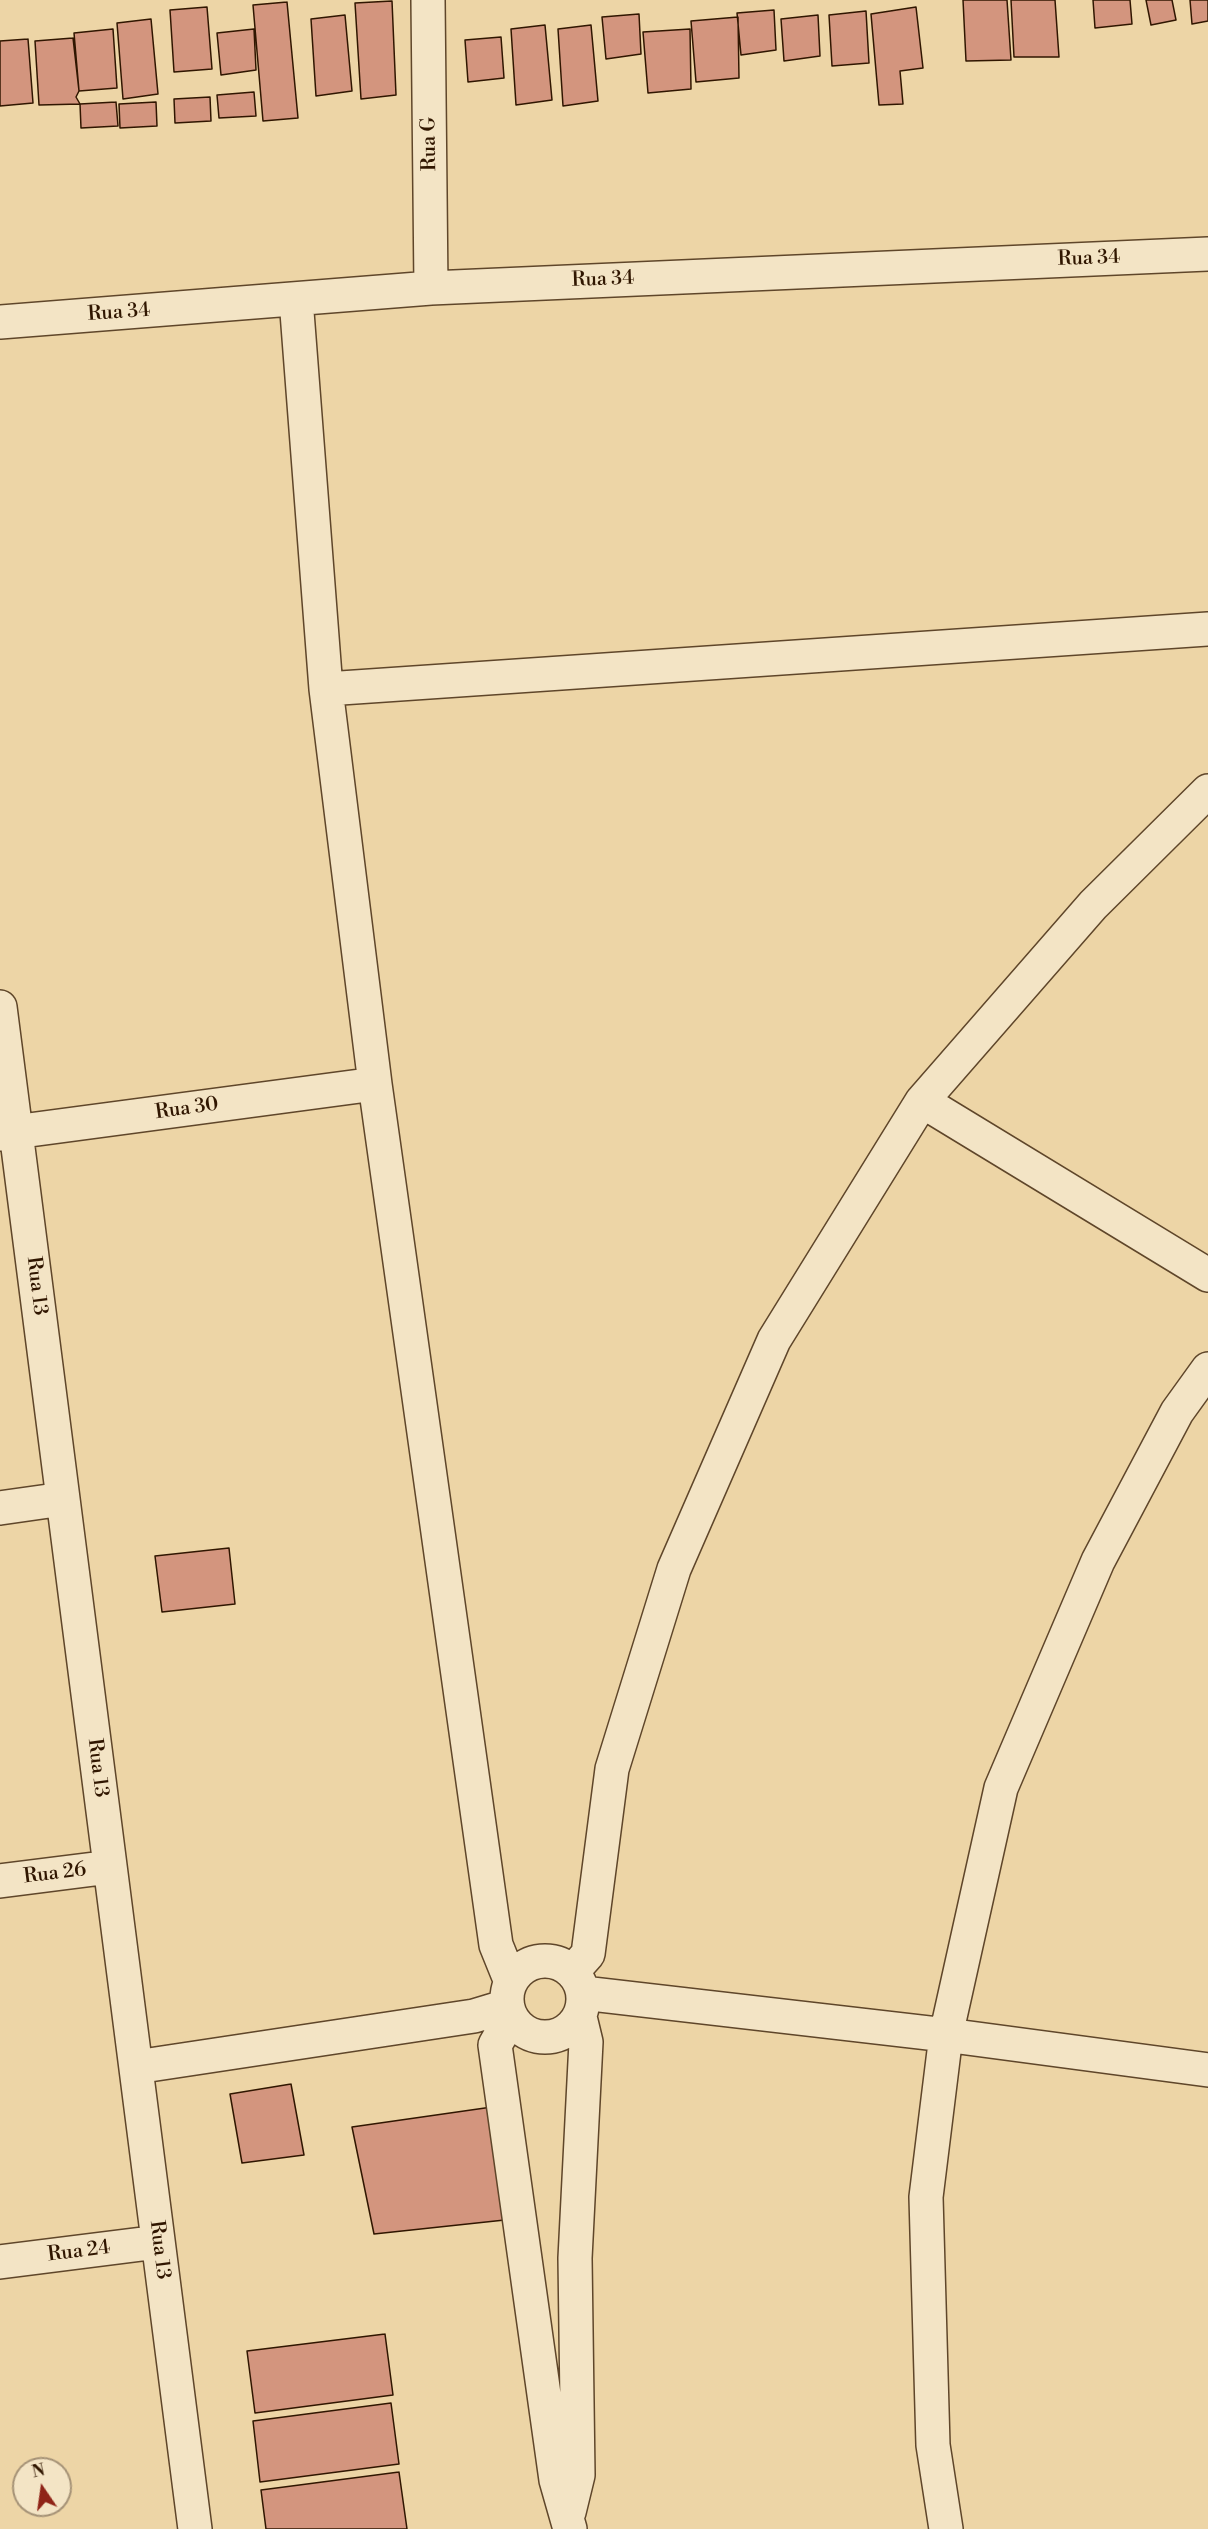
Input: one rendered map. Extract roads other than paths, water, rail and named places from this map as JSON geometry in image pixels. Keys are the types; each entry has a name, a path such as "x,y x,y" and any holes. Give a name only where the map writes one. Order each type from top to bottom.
{"street":[{"name":"Rua G","path":"428,0 431,288"},
{"name":"Rua 34","path":"0,322 431,288 1207,261"},
{"path":"296,299 326,689 375,1084 496,1945 510,2002 528,2033 539,2037 563,2034 578,1994 588,1954 612,1769 674,1569 774,1340 922,1101 1093,905 1208,791"},
{"path":"326,689 1208,629"},
{"name":"Rua 13","path":"0,1006 8,1133 63,1499 195,2529"},
{"name":"Rua 30","path":"8,1133 375,1084"},
{"path":"922,1101 1208,1275"},
{"path":"946,2529 933,2445 926,2197 946,2035 1001,1788 1098,1561 1177,1412 1208,1369"},
{"path":"0,1508 63,1499"},
{"name":"Rua 26","path":"0,1881 110,1867"},
{"path":"539,1962 562,1965 578,1994 586,2042 575,2258 578,2475 569,2523 556,2480 495,2045 510,2002 527,1965 539,1962"},
{"path":"578,1994 946,2035 1208,2070"},
{"path":"136,2067 474,2016 510,2002"},
{"name":"Rua 24","path":"0,2262 158,2242"}]}
